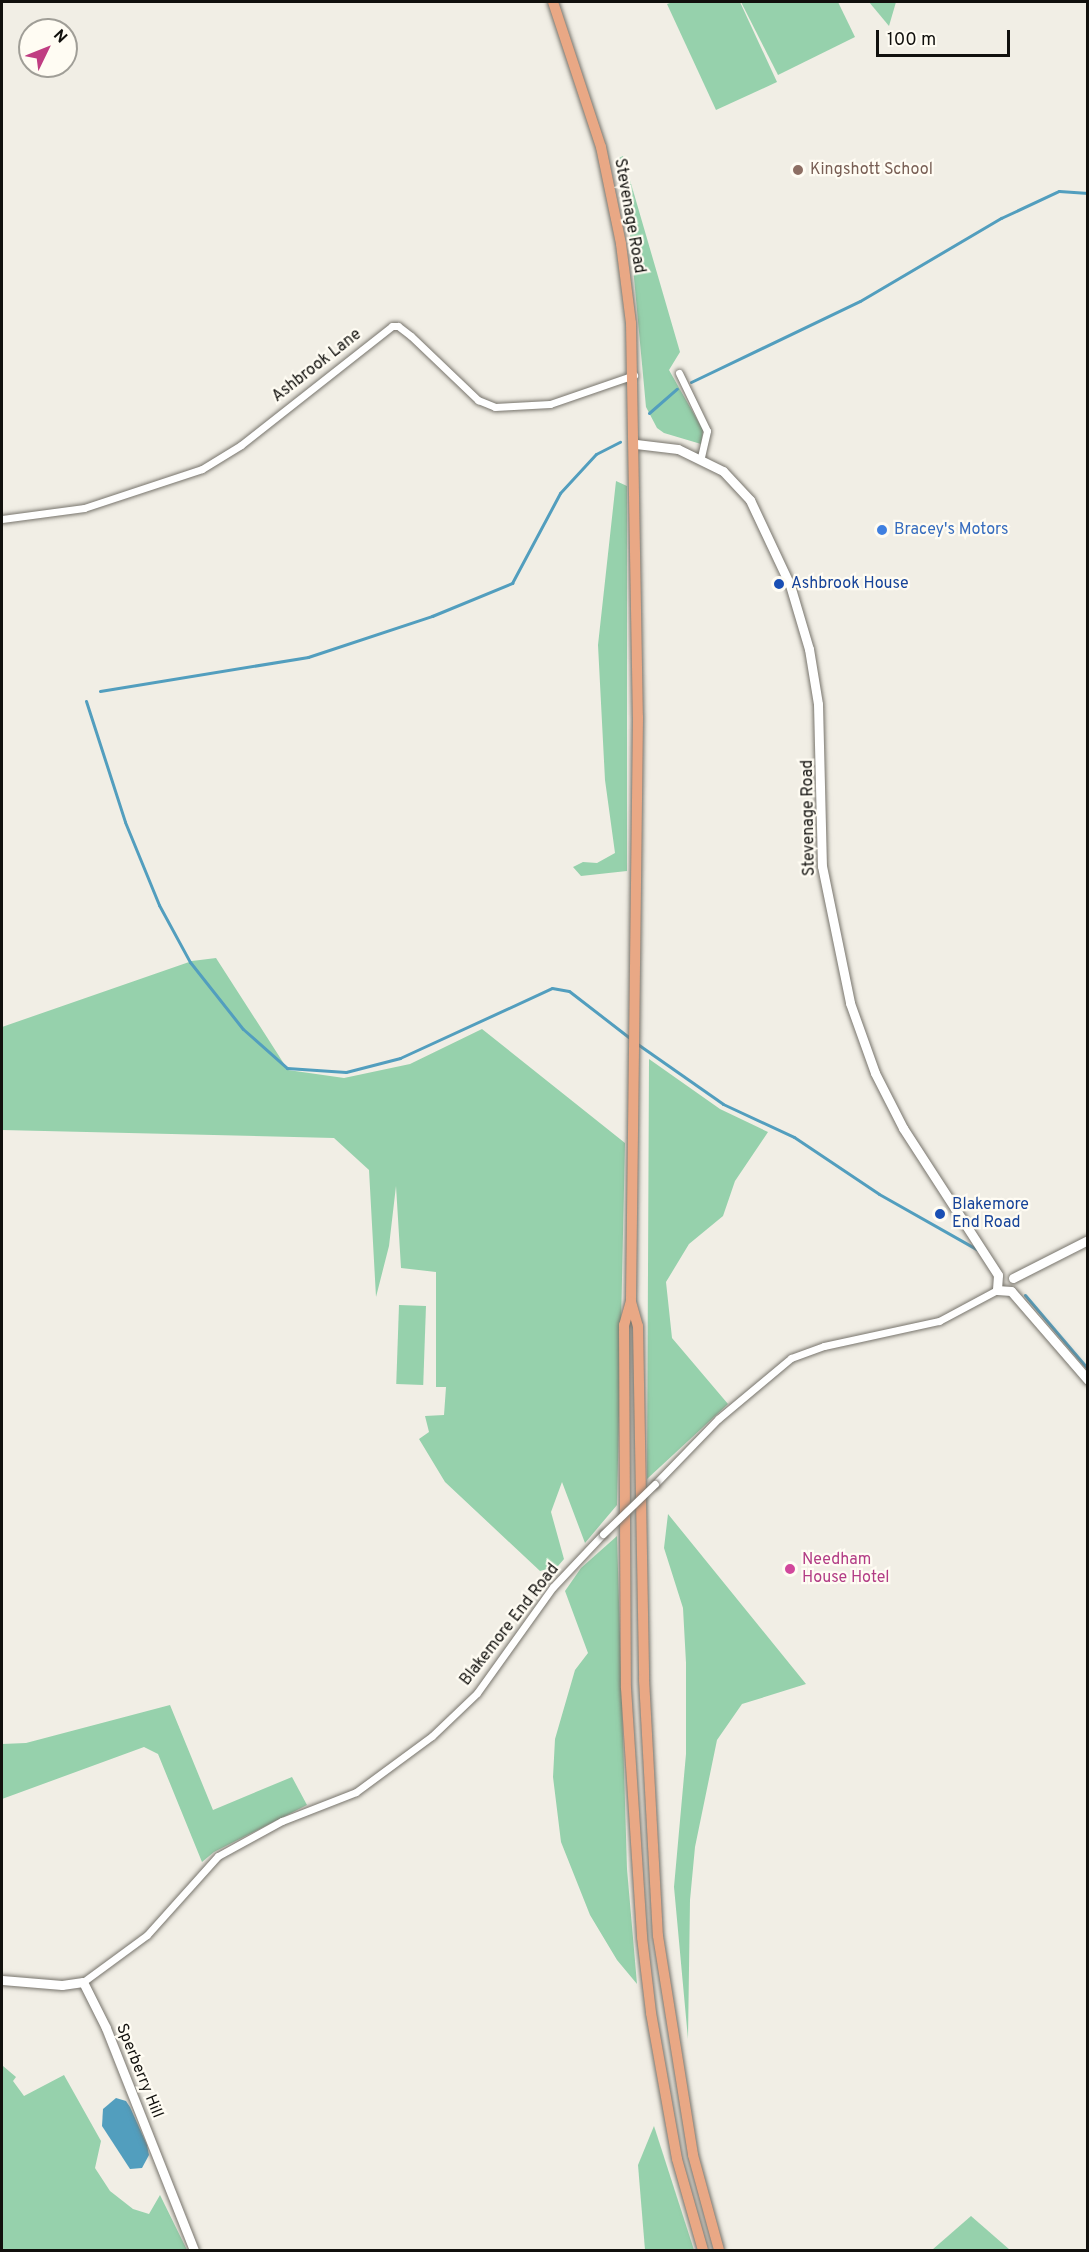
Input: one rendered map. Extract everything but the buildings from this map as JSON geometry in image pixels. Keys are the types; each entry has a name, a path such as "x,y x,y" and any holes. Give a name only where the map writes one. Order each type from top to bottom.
{"main road":[{"name":"Stevenage Road","path":"553,2 601,147 624,262 634,375 636,1020 631,1301"},
{"path":"631,1301 624,1325 623,1533 626,1688 642,1937 677,2159 703,2250"},
{"path":"631,1301 638,1326 644,1679 658,1936 693,2155 719,2250"}],"street":[{"name":"Ashbrook Lane","path":"2,519 84,508 202,469 241,445 392,326 398,326 411,336 478,400 495,407 550,404 634,375"},
{"path":"679,373 707,431 701,458"},
{"name":"Stevenage Road","path":"636,444 678,449 701,458 723,471 750,500 800,613 820,725 822,866 850,1003 875,1073 903,1128 998,1275"},
{"path":"1013,1278 1088,1240"},
{"path":"1013,1278 1003,1273 998,1275 997,1290 1011,1291 1088,1380"},
{"path":"1011,1291 1013,1278"},
{"name":"Blakemore End Road","path":"83,1982 147,1935 218,1856 282,1821 356,1792 432,1736 477,1693 554,1587 603,1534 718,1419 791,1358 824,1346 939,1321 997,1290"},
{"path":"2,1980 62,1985 83,1982"},
{"name":"Sperberry Hill","path":"83,1982 194,2250"}],"green space":[{"path":"673,2 740,2 777,82 716,110 667,4"},
{"path":"741,2 838,2 855,37 778,75"},
{"path":"869,2 896,2 889,26"},
{"path":"623,156 680,352 669,370 703,430 701,444 664,433 657,428 646,407 629,224 615,160"},
{"path":"616,481 627,486 627,871 581,876 573,867 583,862 597,863 615,853 605,780 598,645"},
{"path":"216,958 288,1070 344,1078 410,1064 482,1029 625,1143 617,1505 585,1543 562,1482 551,1512 564,1559 558,1566 540,1571 445,1482 419,1439 429,1432 425,1416 444,1415 446,1387 436,1387 436,1272 401,1268 396,1186 389,1246 376,1297 369,1170 334,1138 2,1130 2,1027 192,961"},
{"path":"649,1059 720,1109 768,1132 735,1181 723,1216 689,1244 666,1282 672,1338 728,1404 647,1479"},
{"path":"399,1305 426,1306 423,1385 396,1384"},
{"path":"668,1514 806,1684 742,1704 717,1740 695,1847 690,1900 688,2039 674,1887 686,1754 686,1663 683,1608 664,1548"},
{"path":"617,1536 627,1869 637,1984 617,1960 590,1915 561,1842 553,1777 555,1739 575,1670 588,1653 565,1591 581,1568"},
{"path":"170,1705 213,1810 292,1777 307,1805 214,1852 202,1862 158,1754 144,1747 2,1799 2,1744 26,1743"},
{"path":"3,2066 16,2077 13,2081 24,2096 64,2075 101,2141 95,2168 110,2191 133,2209 149,2214 160,2195 187,2250 2,2250"},
{"path":"654,2126 694,2250 645,2250 638,2165"},
{"path":"971,2216 1010,2250 932,2250"}],"water":[{"path":"116,2098 126,2101 130,2107 147,2145 149,2155 142,2168 130,2169 102,2126 103,2109"}],"waterway":[{"path":"691,382 860,301 1001,218 1059,191 1088,193"},
{"path":"649,413 677,389"},
{"path":"100,691 308,657 432,616 512,583 560,493 596,454 620,442"},
{"path":"86,701 125,822 159,905 190,962 243,1029 287,1068 346,1072 400,1058 552,988 569,991 631,1039"},
{"path":"636,1043 723,1104 794,1137 879,1194 978,1250"},
{"path":"1025,1295 1088,1369"}],"place":[{"name":"Kingshott School","path":"798,170"},
{"name":"Bracey's Motors","path":"882,530"},
{"name":"Ashbrook House","path":"779,584"},
{"name":"Blakemore End Road","path":"940,1214"},
{"name":"Needham House Hotel","path":"790,1569"}]}
